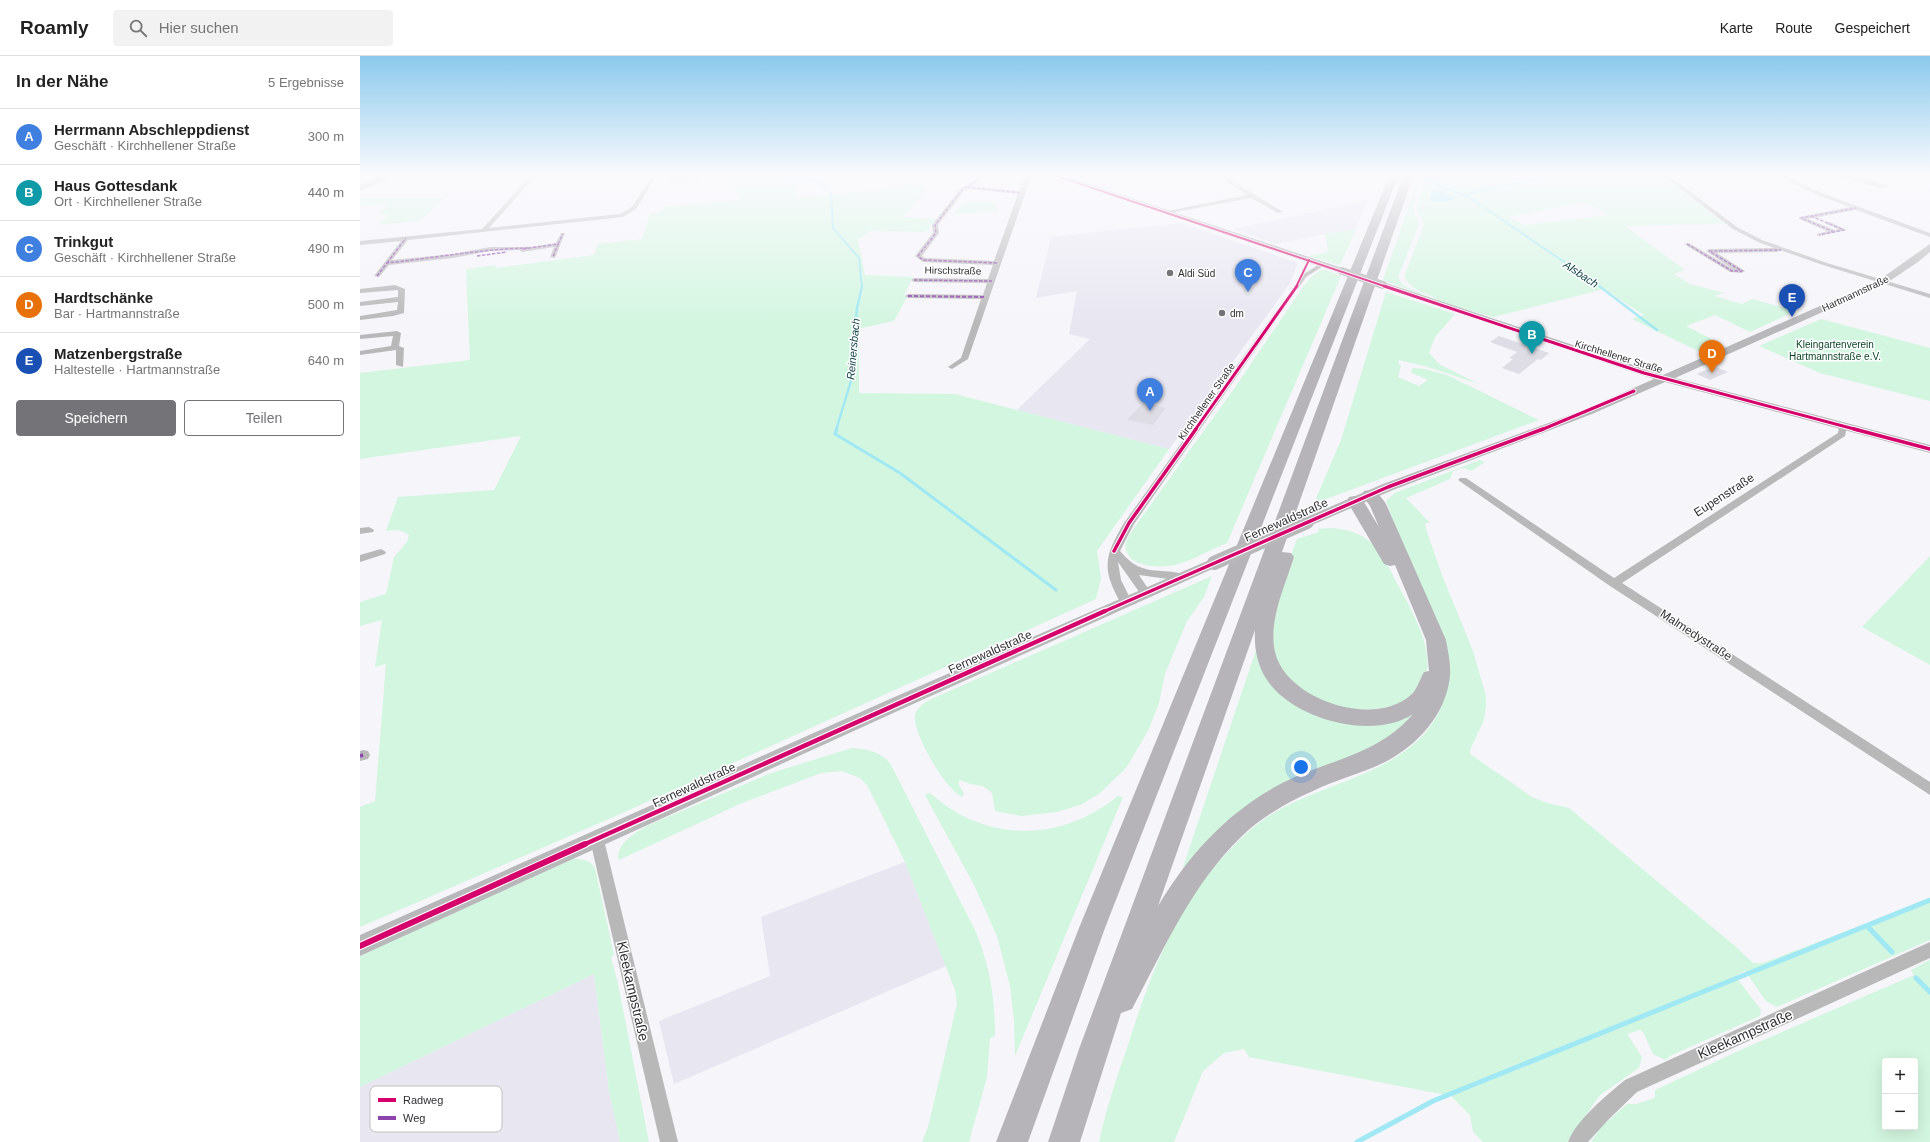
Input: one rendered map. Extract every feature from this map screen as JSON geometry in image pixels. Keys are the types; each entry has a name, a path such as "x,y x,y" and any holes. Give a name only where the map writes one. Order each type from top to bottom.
{"highway":[{"path":"1012,1142 1092,928 1374,225"},
{"path":"1064,1142 1094,1049 1391,225"},
{"path":"1280,535 1288,549 1268,609 1264,636 1265,654 1269,666 1276,678 1288,691 1302,702 1320,710 1338,715 1368,718 1392,714 1406,709 1422,696 1429,685 1432,672 1429,642 1378,539 1362,498"},
{"path":"1094,1049 1170,912 1212,850 1232,830 1263,805 1286,793 1368,759 1398,743 1417,725 1434,700 1441,678 1440,661 1436,640 1378,504 1362,498"}],"main road":[{"name":"Kirchhellener Straße","path":"1202,225 1613,363 1930,449"},
{"name":"Hartmannstraße","path":"1664,378 1882,282 1915,260 1930,247"},
{"path":"1613,363 1630,375 1634,383 1634,391"},
{"name":"Fernewaldstraße","path":"360,946 896,704 1362,498 1556,424 1664,378"}],"street":[{"path":"484,230 489,225"},
{"path":"360,243 536,225"},
{"path":"935,225 936,233 918,256 923,260 998,263"},
{"name":"Hirschstraße","path":"952,367 964,359 1011,225"},
{"path":"1731,225 1752,237 1781,250 1930,296"},
{"path":"1817,225 1834,232"},
{"path":"1819,235 1844,230 1831,225"},
{"path":"1902,225 1930,235"},
{"path":"553,257 563,234"},
{"path":"377,276 406,238"},
{"path":"387,263 453,256 490,255 558,244"},
{"path":"1687,244 1732,271 1742,271 1709,251"},
{"path":"1699,251 1781,250"},
{"name":"Kirchhellener Straße","path":"1304,276 1304,268 1309,260"},
{"name":"Kirchhellener Straße","path":"1126,602 1113,576 1112,564 1114,551 1129,523 1304,276 1322,264"},
{"name":"Hirschstraße","path":"914,280 992,281"},
{"path":"360,291 401,287 402,299 402,310 397,313 360,318"},
{"path":"908,296 986,297"},
{"path":"360,304 402,299"},
{"path":"360,337 396,334 395,348"},
{"path":"360,353 400,348 400,365"},
{"name":"Eupenstraße","path":"1614,583 1842,434 1843,426"},
{"name":"Malmedystraße","path":"1463,480 1614,583 1930,789"},
{"path":"1114,551 1128,566 1146,593"},
{"path":"360,558 381,552"},
{"path":"1128,566 1145,572 1183,577"},
{"name":"Kleekampstraße","path":"597,840 669,1142"},
{"name":"Kleekampstraße","path":"1577,1142 1608,1106 1631,1086 1930,950"}],"shaded area":[{"path":"1166,225 1187,225 1298,263 1290,283 1281,296 1169,449 1017,410 1090,339 1069,334 1077,291 1036,298 1051,237"},
{"path":"1253,225 1358,225 1356,229 1276,244 1232,229"},
{"path":"905,862 946,966 674,1084 659,1021 770,976 761,917"},
{"path":"594,974 609,1091 620,1142 360,1142 360,1087"}],"green space":[{"path":"646,225 932,225 926,232 870,231 858,240 865,275 913,277 904,295 907,297 894,321 861,328 859,335 859,393 955,394 1169,449 1097,551 1101,578 1096,599 618,815 360,927 360,807 375,801 386,664 375,667 382,620 360,626 360,602 386,594 394,557 407,542 409,535 406,533 398,530 386,531 398,497 494,490 521,436 360,459 360,373 470,360 466,269 496,265 495,268 594,255 598,244 642,239"},
{"path":"1402,225 1419,225 1398,277 1403,285 1428,297 1383,280"},
{"path":"1424,225 1691,225 1625,226 1685,270 1674,274 1690,284 1724,293 1714,296 1742,304 1752,299 1796,311 1750,332 1715,315 1686,326 1721,344 1700,352 1632,319 1644,315 1604,289 1493,317 1441,302 1414,288 1406,280 1405,275"},
{"path":"1356,229 1340,265 1308,256 1328,252 1325,234"},
{"path":"1321,270 1326,270 1341,276 1227,543 1170,566 1150,566 1132,560 1127,553 1126,546 1127,540 1132,531 1236,386 1305,284 1312,276"},
{"path":"1386,292 1455,314 1435,337 1429,353 1439,364 1479,384 1428,367 1399,360 1398,364 1401,365 1398,377 1419,386 1428,380 1412,373 1411,371 1413,368 1425,369 1447,375 1539,420 1318,502 1316,501 1317,496 1341,440"},
{"name":"Kleingartenverein Hartmannstraße e.V.","path":"1821,319 1930,348 1930,401 1820,373 1759,346"},
{"path":"1480,460 1485,462 1471,471 1464,468 1453,471 1450,479 1406,498 1430,523 1425,523 1426,529 1442,575 1473,651 1486,696 1484,720 1470,750 1470,754 1532,797 1547,803 1569,808 1735,946 1753,963 1763,963 1930,899 1930,940 1777,1007 1766,1001 1745,971 1733,977 1739,981 1761,1010 1760,1016 1672,1055 1665,1060 1653,1054 1643,1032 1640,1030 1627,1034 1642,1057 1639,1068 1600,1095 1567,1142 1483,1142 1473,1132 1470,1115 1451,1096 1249,1057 1244,1049 1224,1053 1203,1071 1174,1142 1099,1142 1115,1083 1153,974 1178,920 1202,881 1219,861 1260,822 1295,802 1378,767 1403,753 1424,735 1439,711 1448,681 1420,593 1386,501 1395,493"},
{"path":"1332,528 1358,534 1375,546 1387,564 1409,606 1423,638 1426,649 1427,670 1421,686 1410,697 1395,705 1360,709 1342,707 1311,698 1295,686 1281,672 1274,657 1270,641 1271,618 1283,576 1297,539 1319,532 1318,529"},
{"path":"1930,556 1930,665 1862,627"},
{"path":"1212,576 1204,597 1187,621 1165,674 1159,703 1148,731 1126,768 1099,794 1080,805 1057,812 1022,816 995,811 992,793 983,786 970,784 960,780 958,783 964,794 962,797 947,784 931,760 919,735 915,716 918,708 929,700"},
{"path":"1256,650 1330,717 1418,707 1414,722 1339,766 1184,869 1183,867"},
{"path":"852,748 872,751 882,756 890,763 976,932 985,958 993,995 995,1036 990,1038 987,1077 969,1142 922,1142 928,1127 957,1004 955,990 905,862 867,785 860,778 842,771 821,773 742,803 619,860 619,851 625,841 649,825 771,773"},
{"path":"930,793 952,809 975,821 999,828 1023,831 1048,829 1072,822 1096,811 1118,796 1123,797 1015,1056 1014,1020 1010,986 997,936 974,885 925,795"},
{"path":"573,859 586,860 595,868 614,955 611,957 618,984 649,1142 620,1142 609,1091 594,974 360,1087 360,956"},
{"path":"1930,960 1930,1142 1591,1142 1601,1127 1627,1104 1636,1104 1655,1098 1655,1090 1745,1048 1914,975 1911,970"}],"building":[{"path":"1499,336 1549,353 1541,360 1538,359 1519,374 1502,368 1513,359 1509,358 1517,352 1490,342"},
{"path":"1714,366 1728,372 1710,380 1697,374"},
{"path":"1144,402 1166,408 1153,425 1127,420"}],"waterway":[{"name":"Reinersbach","path":"833,225 833,228 859,258 862,286"},
{"name":"Alsbach","path":"1509,225 1601,287"},
{"name":"Reinersbach","path":"836,430 851,381 857,308 862,286"},
{"name":"Alsbach","path":"1599,286 1657,330"},
{"name":"Reinersbach","path":"837,429 835,434 900,473 1056,590"},
{"path":"1357,1142 1433,1101 1930,900"},
{"path":"1868,927 1892,952"},
{"path":"1916,978 1930,992"}],"marked path":[{"path":"935,225 936,233 918,256 923,260 998,263"},
{"path":"1817,225 1834,232"},
{"path":"1819,235 1844,230 1831,225"},
{"path":"558,244 563,234"},
{"path":"387,263 406,238"},
{"path":"523,249 558,244 553,257"},
{"path":"1687,244 1732,271 1742,271 1709,251"},
{"path":"377,276 387,263 453,256 490,249 528,248"},
{"path":"1709,251 1781,250"},
{"path":"477,256 507,252"},
{"path":"914,280 992,281"},
{"path":"908,296 986,297"}],"cycle path":[{"path":"1202,225 1644,373 1930,449"},
{"path":"1114,551 1129,523 1297,286 1309,260"},
{"path":"360,946 896,704 1307,522 1388,487 1556,424 1634,391"}],"place":[{"name":"Aldi Süd","path":"1170,273"},
{"name":"Trinkgut","path":"1248,292"},
{"name":"dm","path":"1222,313"},
{"name":"Matzenbergstraße","path":"1792,317"},
{"name":"Haus Gottesdank","path":"1532,354"},
{"name":"Hardtschänke","path":"1712,373"},
{"name":"Herrmann Abschleppdienst","path":"1150,411"}]}
